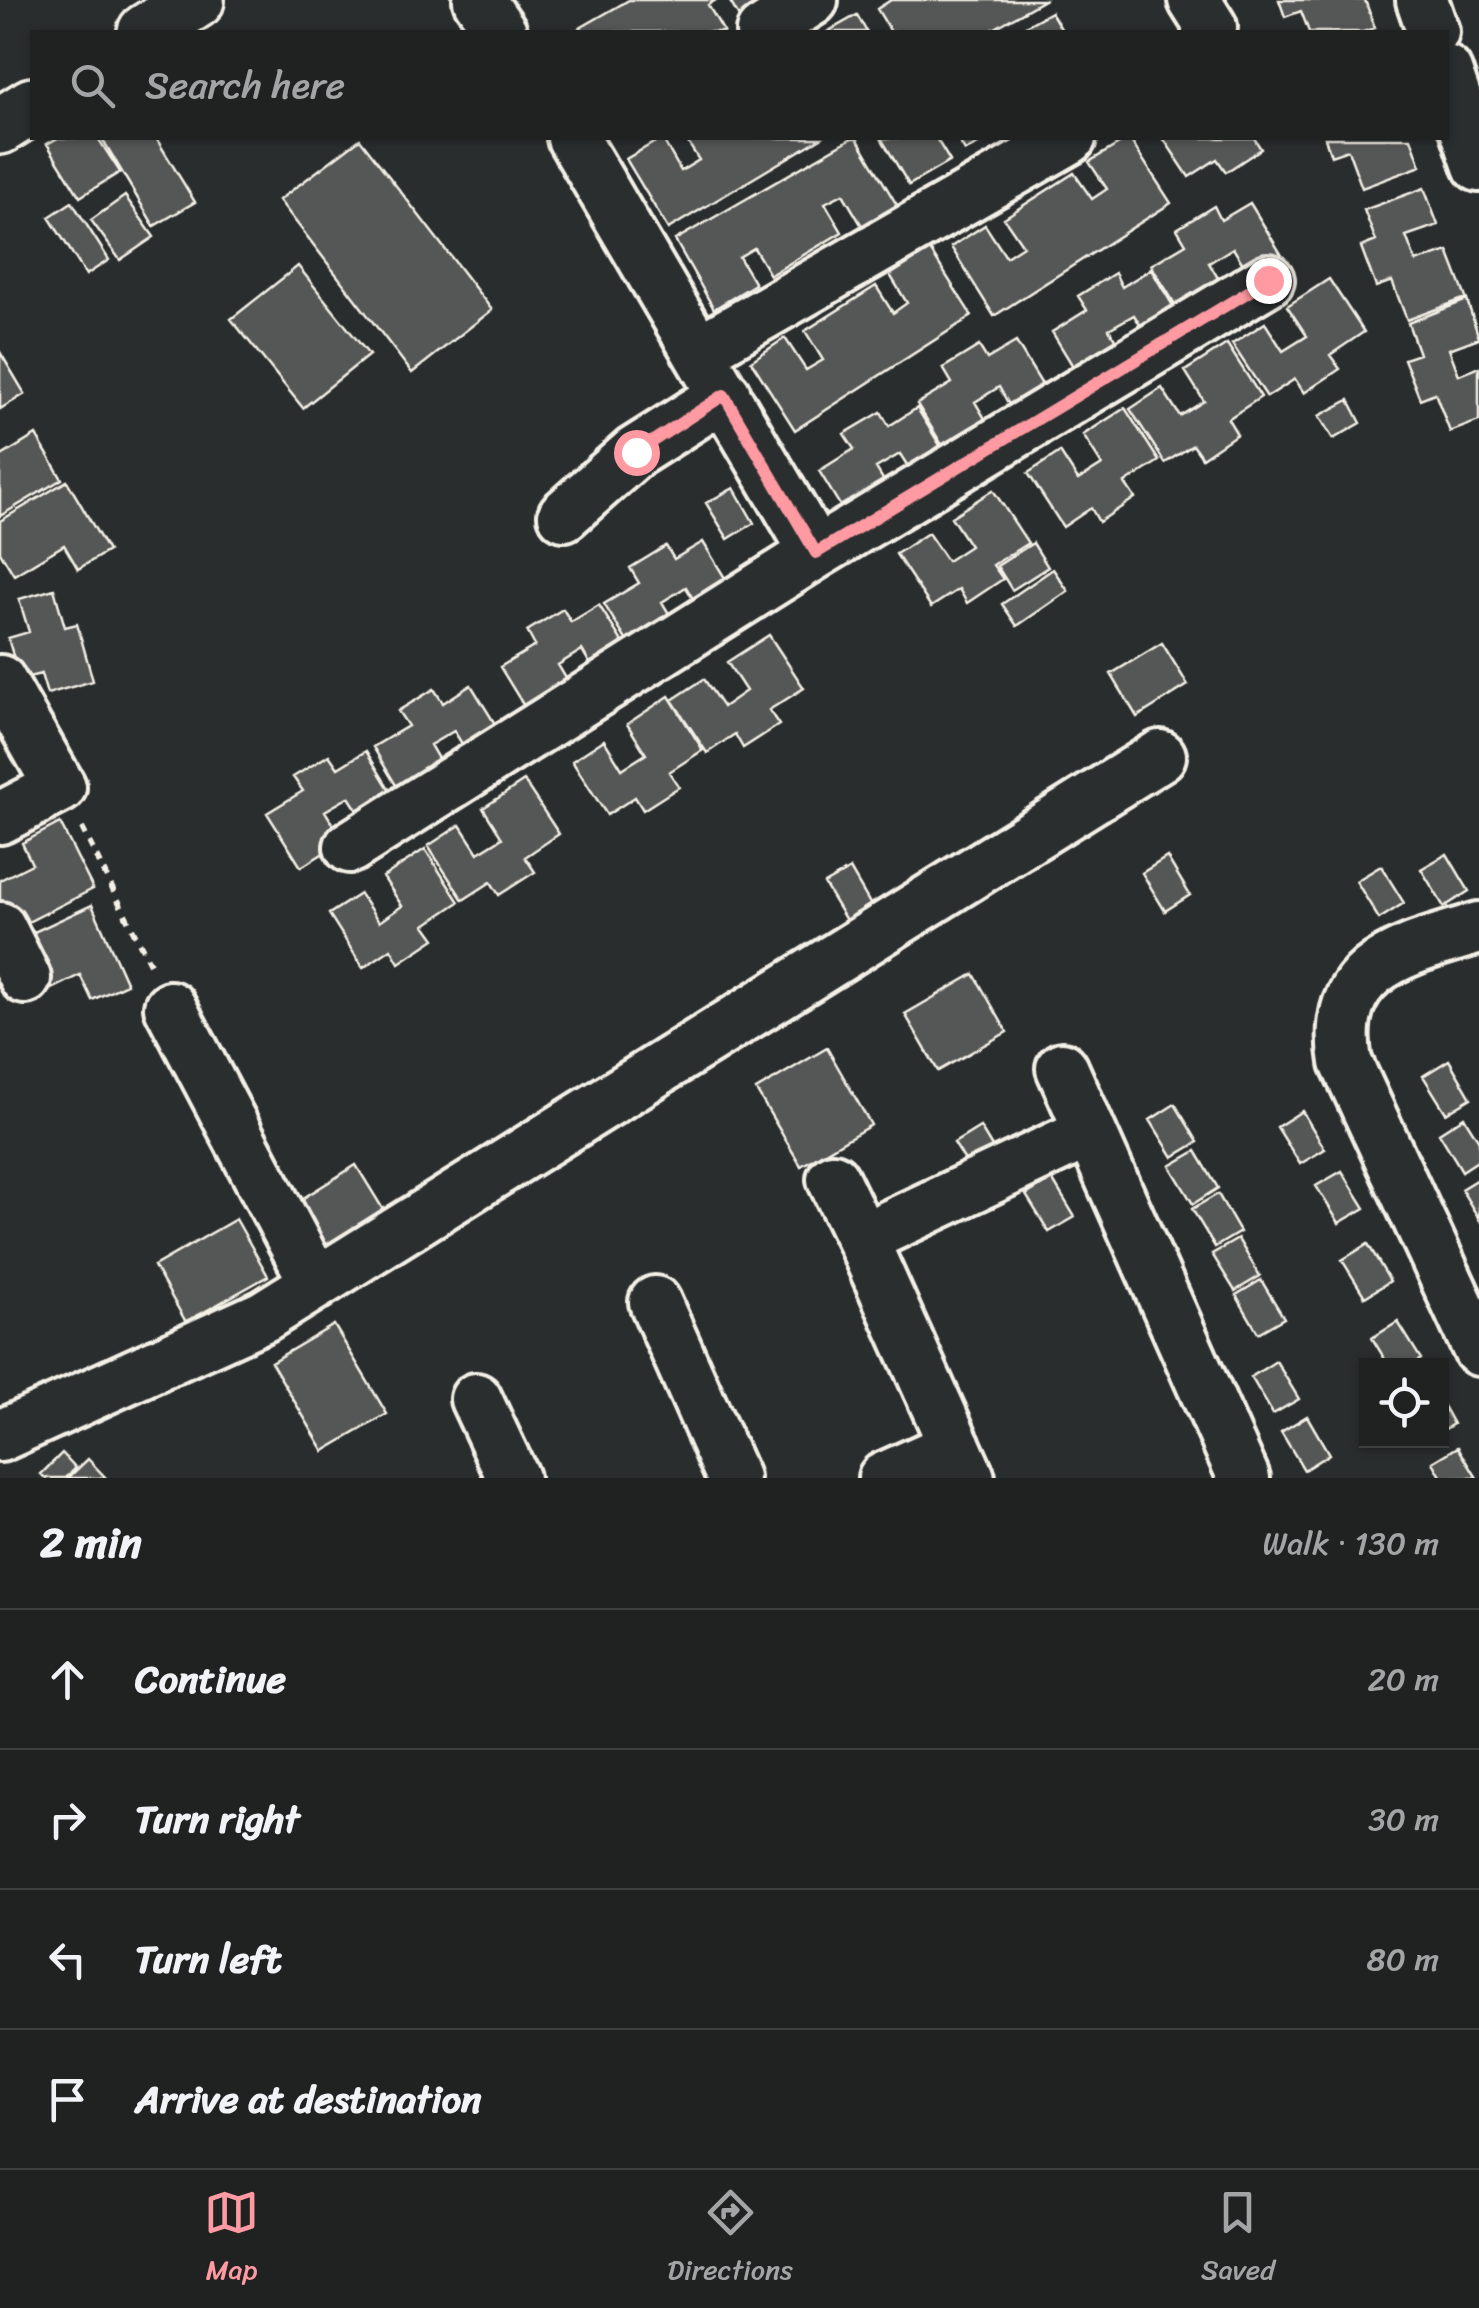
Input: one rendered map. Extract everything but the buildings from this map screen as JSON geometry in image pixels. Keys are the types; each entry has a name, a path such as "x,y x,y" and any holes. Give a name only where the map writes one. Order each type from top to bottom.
{"street":[{"path":"149,30 196,0"},
{"path":"479,0 501,30"},
{"path":"765,30 812,0"},
{"path":"1194,0 1209,30"},
{"path":"1422,0 1432,30"},
{"path":"1462,97 1479,166"},
{"path":"0,126 30,107"},
{"path":"699,351 1067,140"},
{"path":"584,142 816,553"},
{"path":"350,847 816,553 1268,280"},
{"path":"564,514 636,452 724,395"},
{"path":"0,681 60,787 0,818"},
{"path":"0,1436 169,1362 316,1284 1160,756"},
{"path":"0,928 25,978"},
{"path":"1479,928 1406,950 1374,967 1350,998 1341,1032 1346,1062 1479,1350"},
{"path":"170,1007 316,1284"},
{"path":"1062,1068 1244,1478"},
{"path":"862,1238 1089,1132"},
{"path":"833,1179 962,1462 884,1478"},
{"path":"655,1302 733,1478"},
{"path":"476,1399 513,1478"}],"path":[{"path":"60,787 170,1007"}],"route":[{"path":"636,452 724,395 816,553 1268,280"}]}
